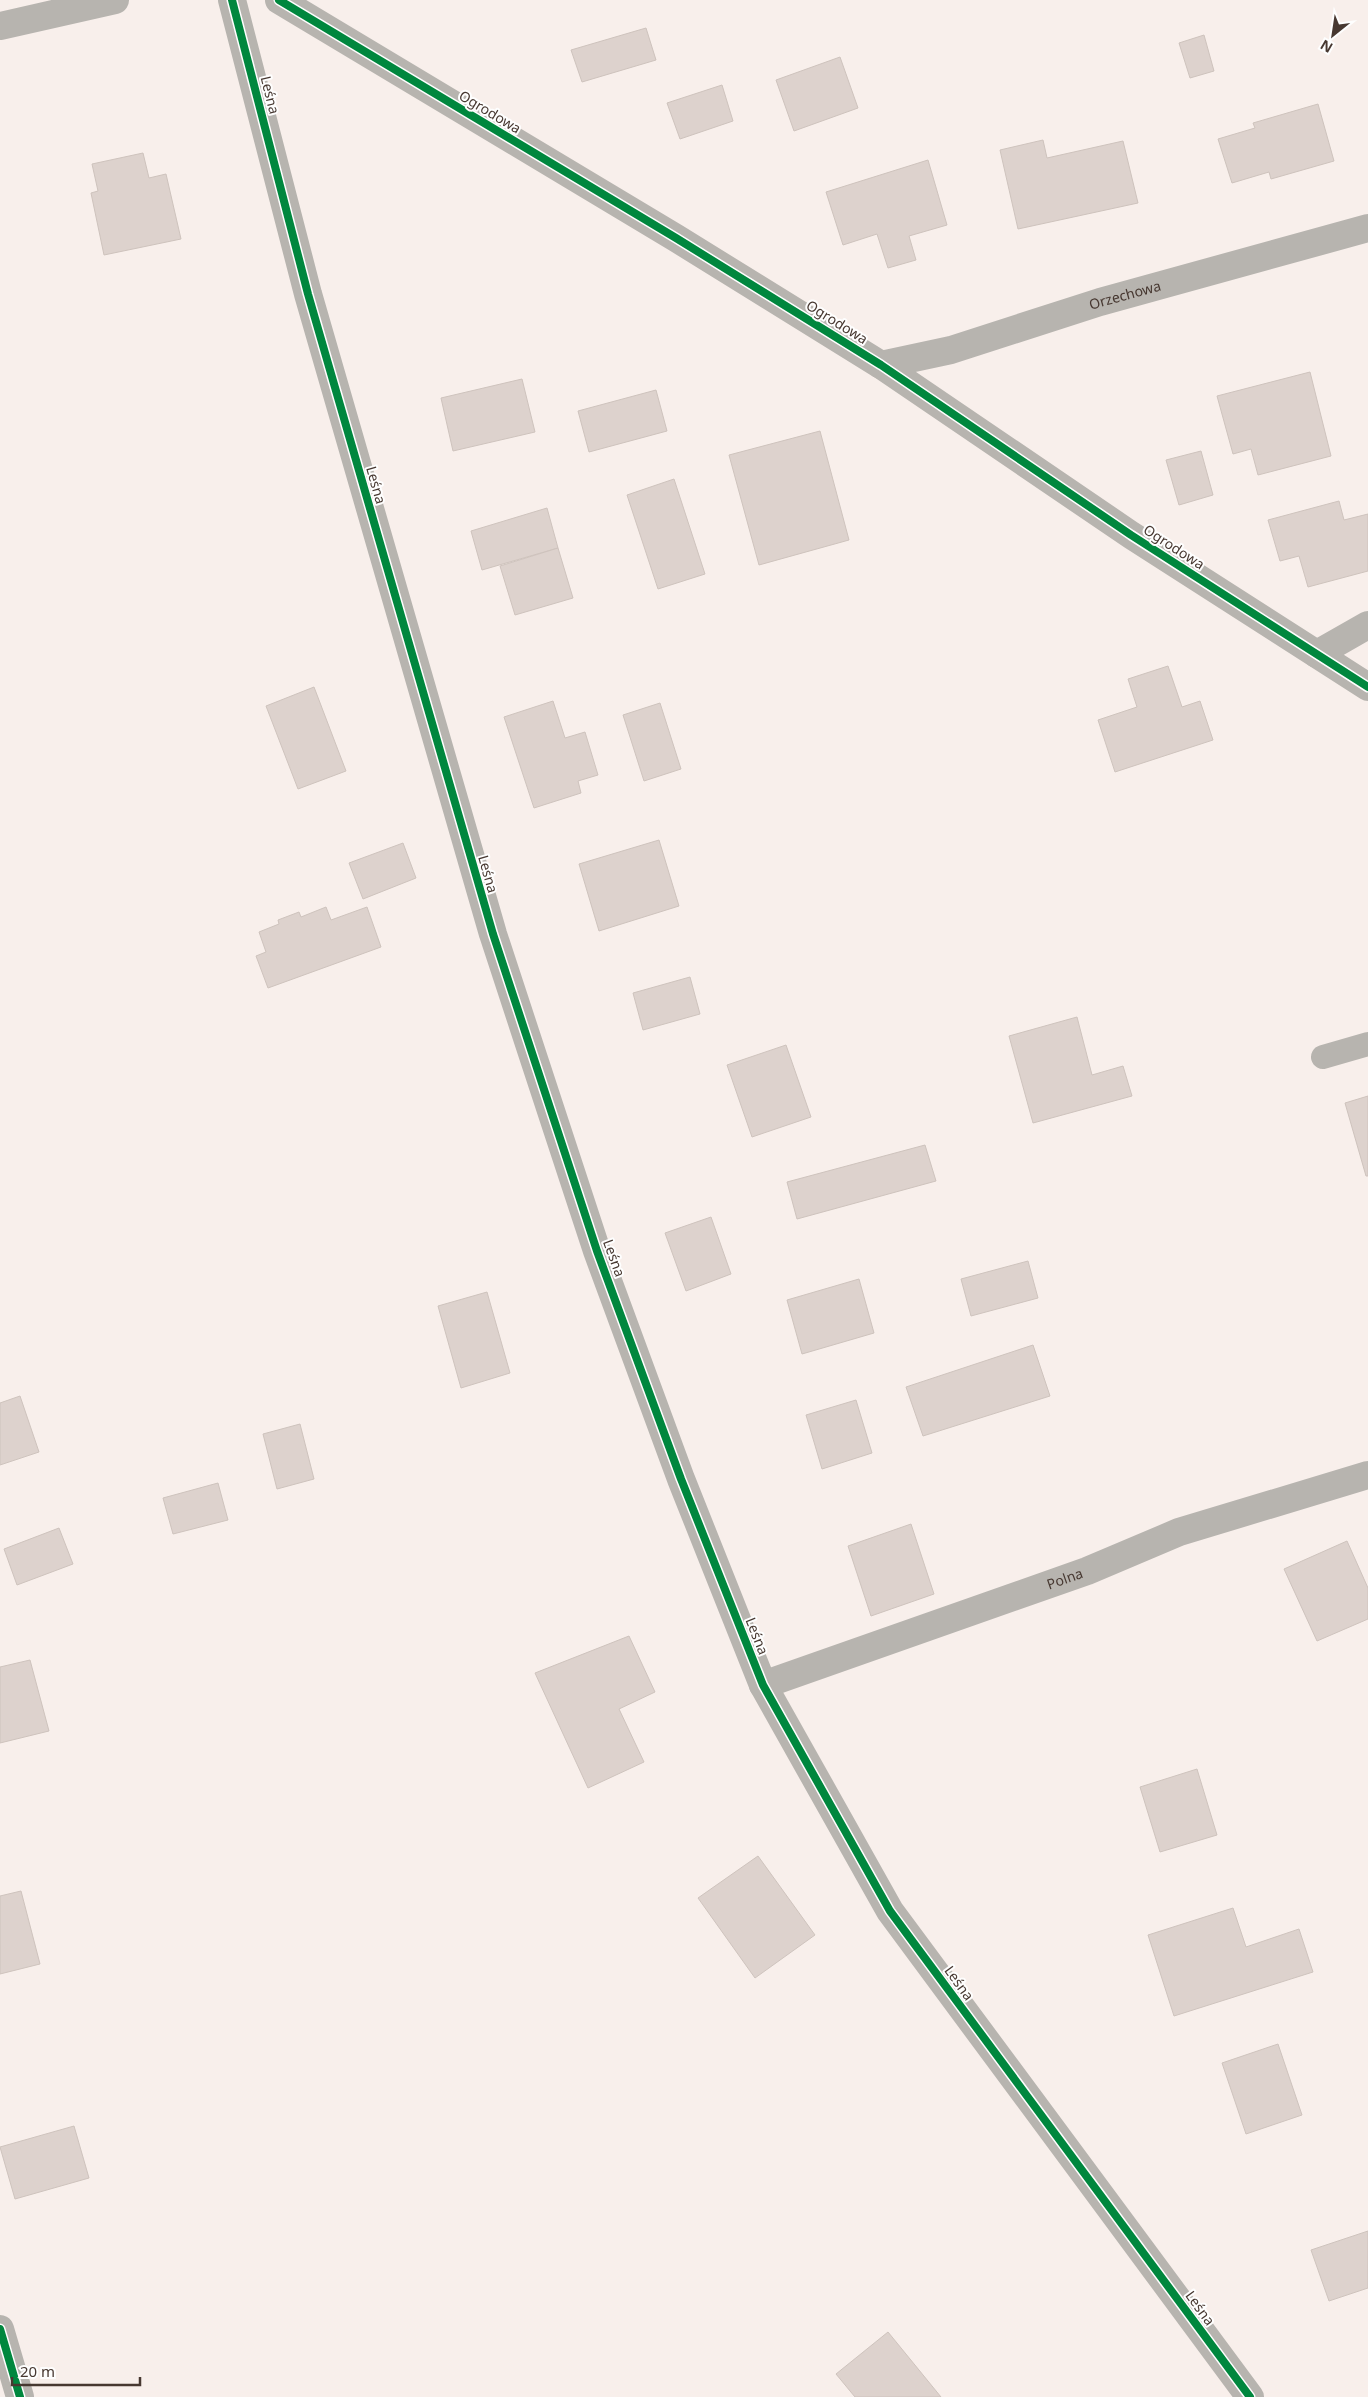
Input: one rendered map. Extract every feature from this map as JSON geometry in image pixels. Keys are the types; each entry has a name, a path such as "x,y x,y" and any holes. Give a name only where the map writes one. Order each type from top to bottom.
{"street":[{"path":"0,26 115,0"},
{"name":"Leśna","path":"232,0 308,294 492,934 598,1251 681,1479 764,1685 890,1911 1250,2397"},
{"name":"Ogrodowa","path":"279,0 676,238 881,364 1131,535 1368,687"},
{"name":"Orzechowa","path":"881,364 951,350 1100,302 1368,228"},
{"path":"1317,654 1368,625"},
{"name":"Polna","path":"764,1685 1087,1571 1179,1532 1368,1475"},
{"path":"0,2329 20,2397"}],"lane":[{"path":"1323,1057 1368,1044"}],"building":[{"path":"646,28 656,60 582,82 571,50"},
{"path":"1204,35 1214,71 1190,78 1179,43"},
{"path":"840,57 858,108 794,131 776,80"},
{"path":"722,85 733,121 680,139 667,103"},
{"path":"1318,104 1334,161 1271,179 1269,172 1232,183 1218,139 1255,128 1253,123"},
{"path":"1043,140 1047,158 1123,141 1138,203 1018,229 1000,150"},
{"path":"143,153 149,178 166,174 181,239 104,255 91,193 98,191 92,164"},
{"path":"928,160 947,225 909,236 916,260 888,268 877,234 843,245 826,192"},
{"path":"1310,372 1331,456 1258,475 1251,449 1233,454 1217,396"},
{"path":"522,379 535,432 453,451 441,398"},
{"path":"656,390 667,431 589,452 578,411"},
{"path":"820,431 849,540 759,565 729,455"},
{"path":"1201,451 1213,495 1179,505 1166,460"},
{"path":"674,479 705,574 658,589 627,495"},
{"path":"1339,501 1344,520 1368,514 1368,571 1308,587 1299,556 1280,561 1268,520"},
{"path":"547,508 558,548 482,570 471,531"},
{"path":"558,548 573,598 515,615 500,566"},
{"path":"1168,666 1182,707 1200,701 1213,740 1115,772 1098,720 1137,707 1128,679"},
{"path":"314,687 346,771 298,789 266,706"},
{"path":"553,701 565,738 585,732 598,775 578,781 581,793 534,808 504,717"},
{"path":"660,703 681,769 644,781 623,715"},
{"path":"659,840 679,906 599,931 579,864"},
{"path":"403,843 416,878 363,899 349,863"},
{"path":"326,907 331,920 367,907 381,947 268,988 256,956 266,952 259,932 279,924 278,920 299,912 301,917"},
{"path":"690,977 700,1014 643,1030 633,993"},
{"path":"1077,1017 1092,1075 1123,1066 1132,1096 1033,1123 1009,1036"},
{"path":"786,1045 811,1117 752,1137 727,1065"},
{"path":"1368,1096 1368,1176 1366,1176 1345,1103"},
{"path":"925,1145 936,1181 797,1219 787,1182"},
{"path":"711,1217 731,1274 686,1291 665,1233"},
{"path":"1028,1261 1038,1298 971,1316 961,1279"},
{"path":"859,1279 874,1333 802,1354 787,1300"},
{"path":"487,1292 510,1373 461,1388 438,1306"},
{"path":"1033,1345 1050,1396 923,1436 906,1387"},
{"path":"20,1396 39,1452 0,1465 0,1403"},
{"path":"856,1400 872,1453 822,1469 806,1415"},
{"path":"300,1424 314,1479 277,1489 263,1434"},
{"path":"218,1483 228,1520 173,1534 163,1498"},
{"path":"911,1524 934,1594 871,1616 848,1546"},
{"path":"59,1528 73,1564 17,1585 4,1549"},
{"path":"1347,1541 1368,1588 1368,1619 1317,1641 1284,1569"},
{"path":"629,1636 655,1692 619,1709 644,1762 588,1788 535,1673"},
{"path":"30,1660 49,1731 0,1743 0,1667"},
{"path":"1197,1769 1217,1835 1160,1852 1140,1787"},
{"path":"758,1856 815,1935 755,1978 698,1898"},
{"path":"21,1891 40,1964 0,1974 0,1896"},
{"path":"1233,1908 1246,1947 1299,1929 1313,1972 1174,2016 1148,1935"},
{"path":"1278,2044 1302,2115 1246,2134 1222,2063"},
{"path":"74,2126 89,2178 15,2199 0,2147"},
{"path":"1368,2231 1368,2288 1329,2301 1311,2250"},
{"path":"888,2332 941,2397 855,2397 836,2374"}],"cycle path":[{"path":"232,0 308,294 493,934 597,1251 681,1479 763,1685 890,1911 1250,2397"},
{"path":"279,0 676,238 881,365 1131,535 1368,687"},
{"path":"0,2329 20,2397"}]}
